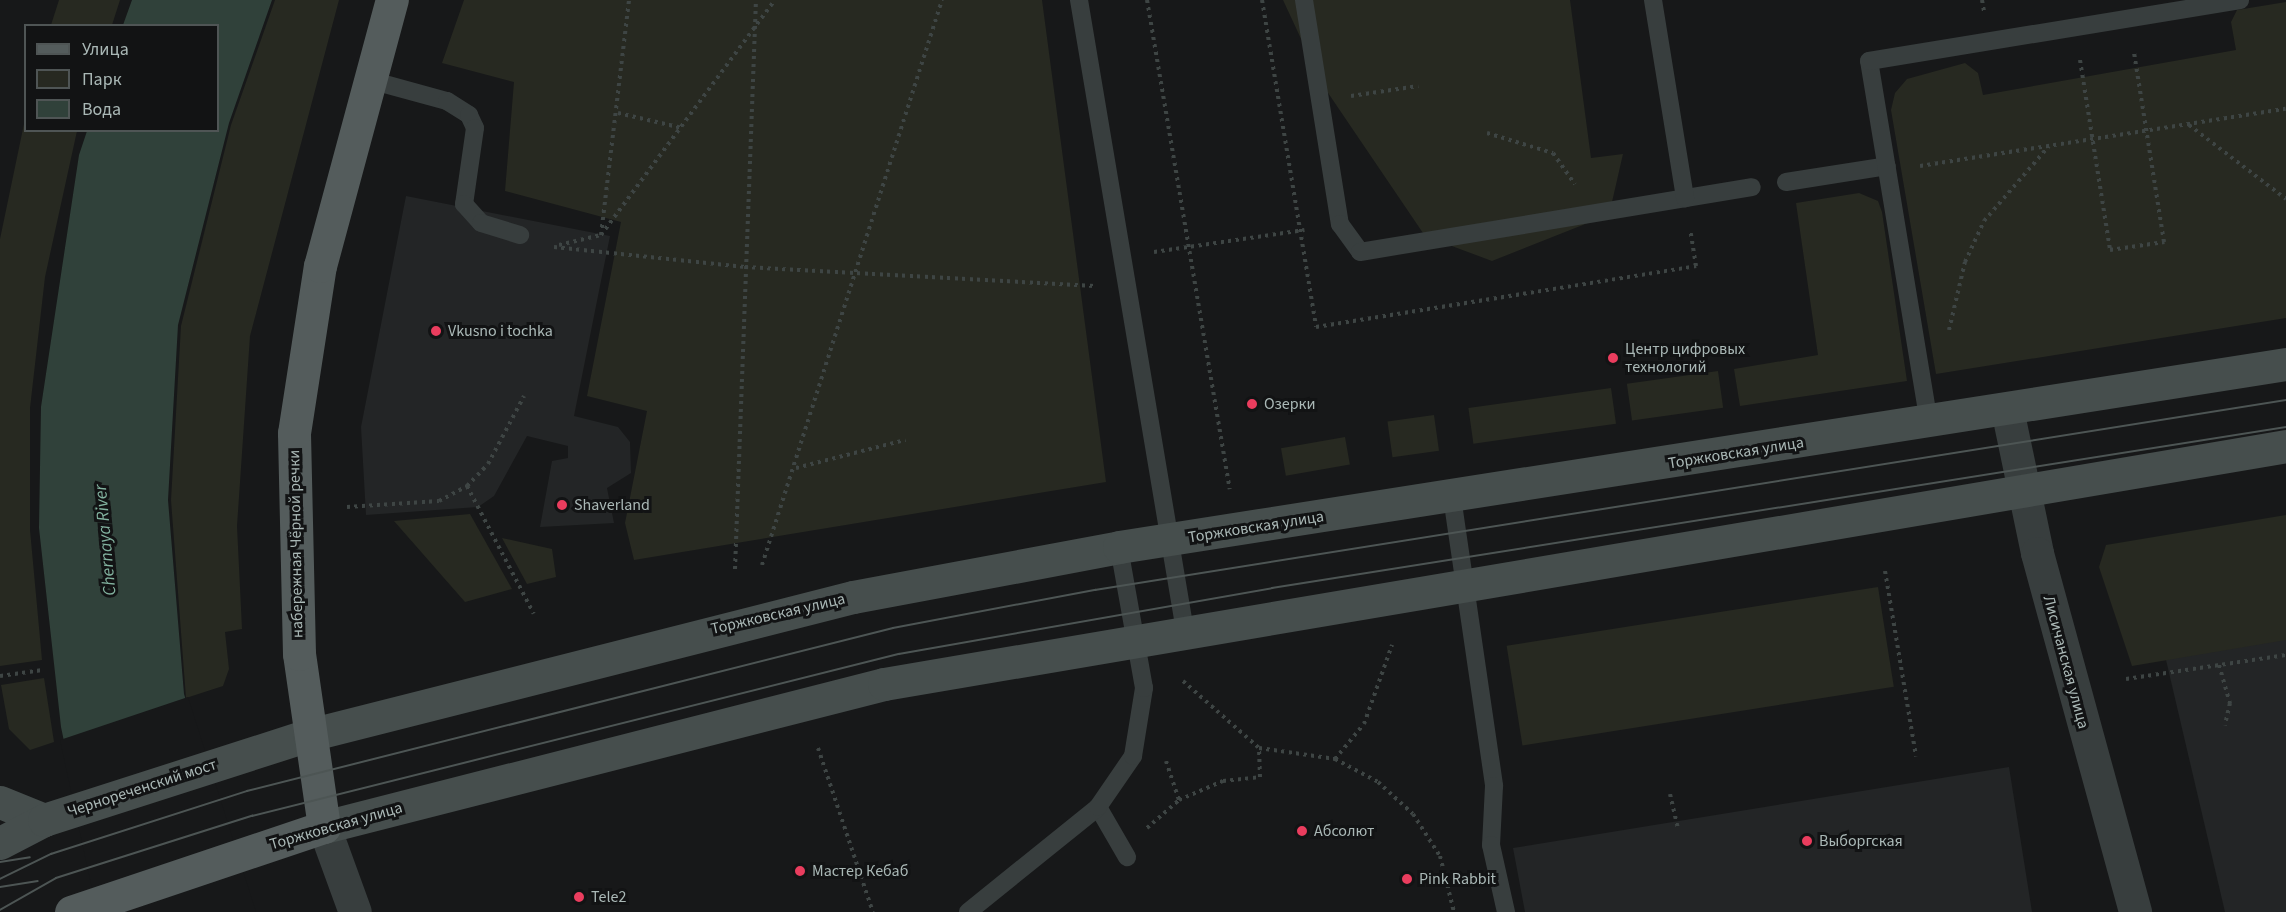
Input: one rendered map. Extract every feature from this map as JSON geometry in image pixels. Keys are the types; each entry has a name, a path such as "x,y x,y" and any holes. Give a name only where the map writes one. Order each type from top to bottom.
{"main road":[{"name":"набережная Чёрной речки","path":"324,827 309,735 294,574 294,434 320,266 392,0"},
{"name":"Торжковская улица","path":"239,755 309,735 842,599 1119,547 1929,423 2286,364"},
{"name":"Торжковская улица","path":"71,912 324,827 884,684 1134,639 2286,446"},
{"name":"Чернореченский мост","path":"0,843 45,820 239,755"},
{"path":"0,802 45,820"}],"street":[{"name":"Лисичанская улица","path":"2007,410 2022,490 2135,912"},
{"name":"набережная Чёрной речки","path":"324,827 355,912"}],"lane":[{"path":"1079,0 1185,631"},
{"path":"1304,0 1341,224 1360,252 1752,187"},
{"path":"1653,0 1685,198"},
{"path":"1929,423 1869,61 2240,0"},
{"path":"370,80 447,101 469,115 475,128 464,204 481,223 520,235"},
{"path":"1786,182 1887,166"},
{"path":"1452,497 1467,585 1494,786 1491,845 1506,912"},
{"path":"968,912 1098,807 1133,756 1144,688 1119,547"},
{"path":"1098,807 1127,857"}],"path":[{"path":"601,235 618,112 629,0"},
{"path":"735,569 756,0"},
{"path":"775,0 601,235 554,247 745,267 859,270 1128,288"},
{"path":"762,566 859,270 942,0"},
{"path":"1147,0 1231,492"},
{"path":"2075,27 2110,250 2164,242 2129,18"},
{"path":"1320,100 1418,86"},
{"path":"1887,166 1901,168 2286,109"},
{"path":"618,112 682,128"},
{"path":"2188,124 2286,199"},
{"path":"1487,133 1553,153 1595,213"},
{"path":"1918,356 1940,352 1946,345 1965,262 1984,221 2050,145"},
{"path":"1189,247 1341,224"},
{"path":"347,507 439,501 467,486 488,464 524,396"},
{"path":"796,468 906,440"},
{"path":"467,486 534,614"},
{"path":"1885,571 1916,756"},
{"path":"1335,759 1364,724 1392,645"},
{"path":"2126,679 2286,655"},
{"path":"2219,665 2230,703 2225,725"},
{"path":"0,676 43,670"},
{"path":"1183,681 1259,748 1335,759 1378,782 1413,814 1440,856 1454,912"},
{"path":"818,748 873,912"},
{"path":"1142,833 1179,800 1223,781 1260,777 1259,748"},
{"path":"1670,794 1678,829"}],"shaded area":[{"path":"406,196 610,236 574,416 618,427 630,442 631,473 607,488 614,523 540,527 552,461 568,458 568,446 527,436 494,496 478,507 366,515 361,427"},
{"path":"2286,578 2286,912 2225,912 2152,600"},
{"name":"Выборгская","path":"2009,767 2032,912 1525,912 1513,848"}],"green space":[{"path":"59,0 120,0 112,24 51,24"},
{"path":"275,0 339,0 250,336 237,526 242,629 225,632 229,669 223,686 186,698 171,500 181,326 231,125"},
{"path":"464,0 1042,0 1106,482 634,560 625,523 647,411 587,396 621,222 505,191 514,82 442,63"},
{"path":"1283,0 1570,0 1591,158 1623,154 1612,202 1598,219 1492,261 1425,236 1322,84"},
{"path":"2286,2 2286,318 1936,374 1891,110 1895,93 1907,79 1965,63 1978,73 1983,95 2236,50 2231,22 2237,10"},
{"path":"24,124 24,132 77,132 45,277 30,408 30,530 42,660 0,666 0,239"},
{"path":"1859,193 1878,201 1882,212 1907,381 1740,406 1734,369 1818,355 1796,203"},
{"path":"1718,371 1723,408 1632,420 1627,384"},
{"path":"1611,388 1616,424 1473,444 1468,408"},
{"path":"1434,415 1439,451 1392,457 1387,422"},
{"path":"1345,437 1350,465 1286,476 1281,448"},
{"path":"470,514 512,589 465,602 394,521"},
{"path":"2286,515 2286,640 2132,666 2099,567 2106,545"},
{"path":"502,538 552,549 556,577 527,584"},
{"path":"1878,587 1894,687 1522,746 1507,646"},
{"path":"44,678 54,742 30,750 9,729 1,685"}],"water":[{"name":"Chernaya River","path":"132,0 272,0 229,123 178,325 168,500 184,694 253,912 100,912 61,727 39,528 41,407 79,155 87,132 219,132 219,24 123,24"}],"pier":[{"path":"188,697 256,912 97,912 60,740"}],"tram line":[{"path":"0,879 51,854 247,791 893,628 1095,590 2286,400"},
{"path":"0,910 56,878 252,816 899,654 1272,588 2286,427"},
{"path":"0,862 30,857"},
{"path":"0,887 38,881"}],"place":[{"name":"Vkusno i tochka","path":"436,331"},
{"name":"Центр цифровых технологий","path":"1613,358"},
{"name":"Озерки","path":"1252,404"},
{"name":"Shaverland","path":"562,505"},
{"name":"Абсолют","path":"1302,831"},
{"name":"Выборгская","path":"1807,841"},
{"name":"Мастер Кебаб","path":"800,871"},
{"name":"Pink Rabbit","path":"1407,879"},
{"name":"Tele2","path":"579,897"}]}
